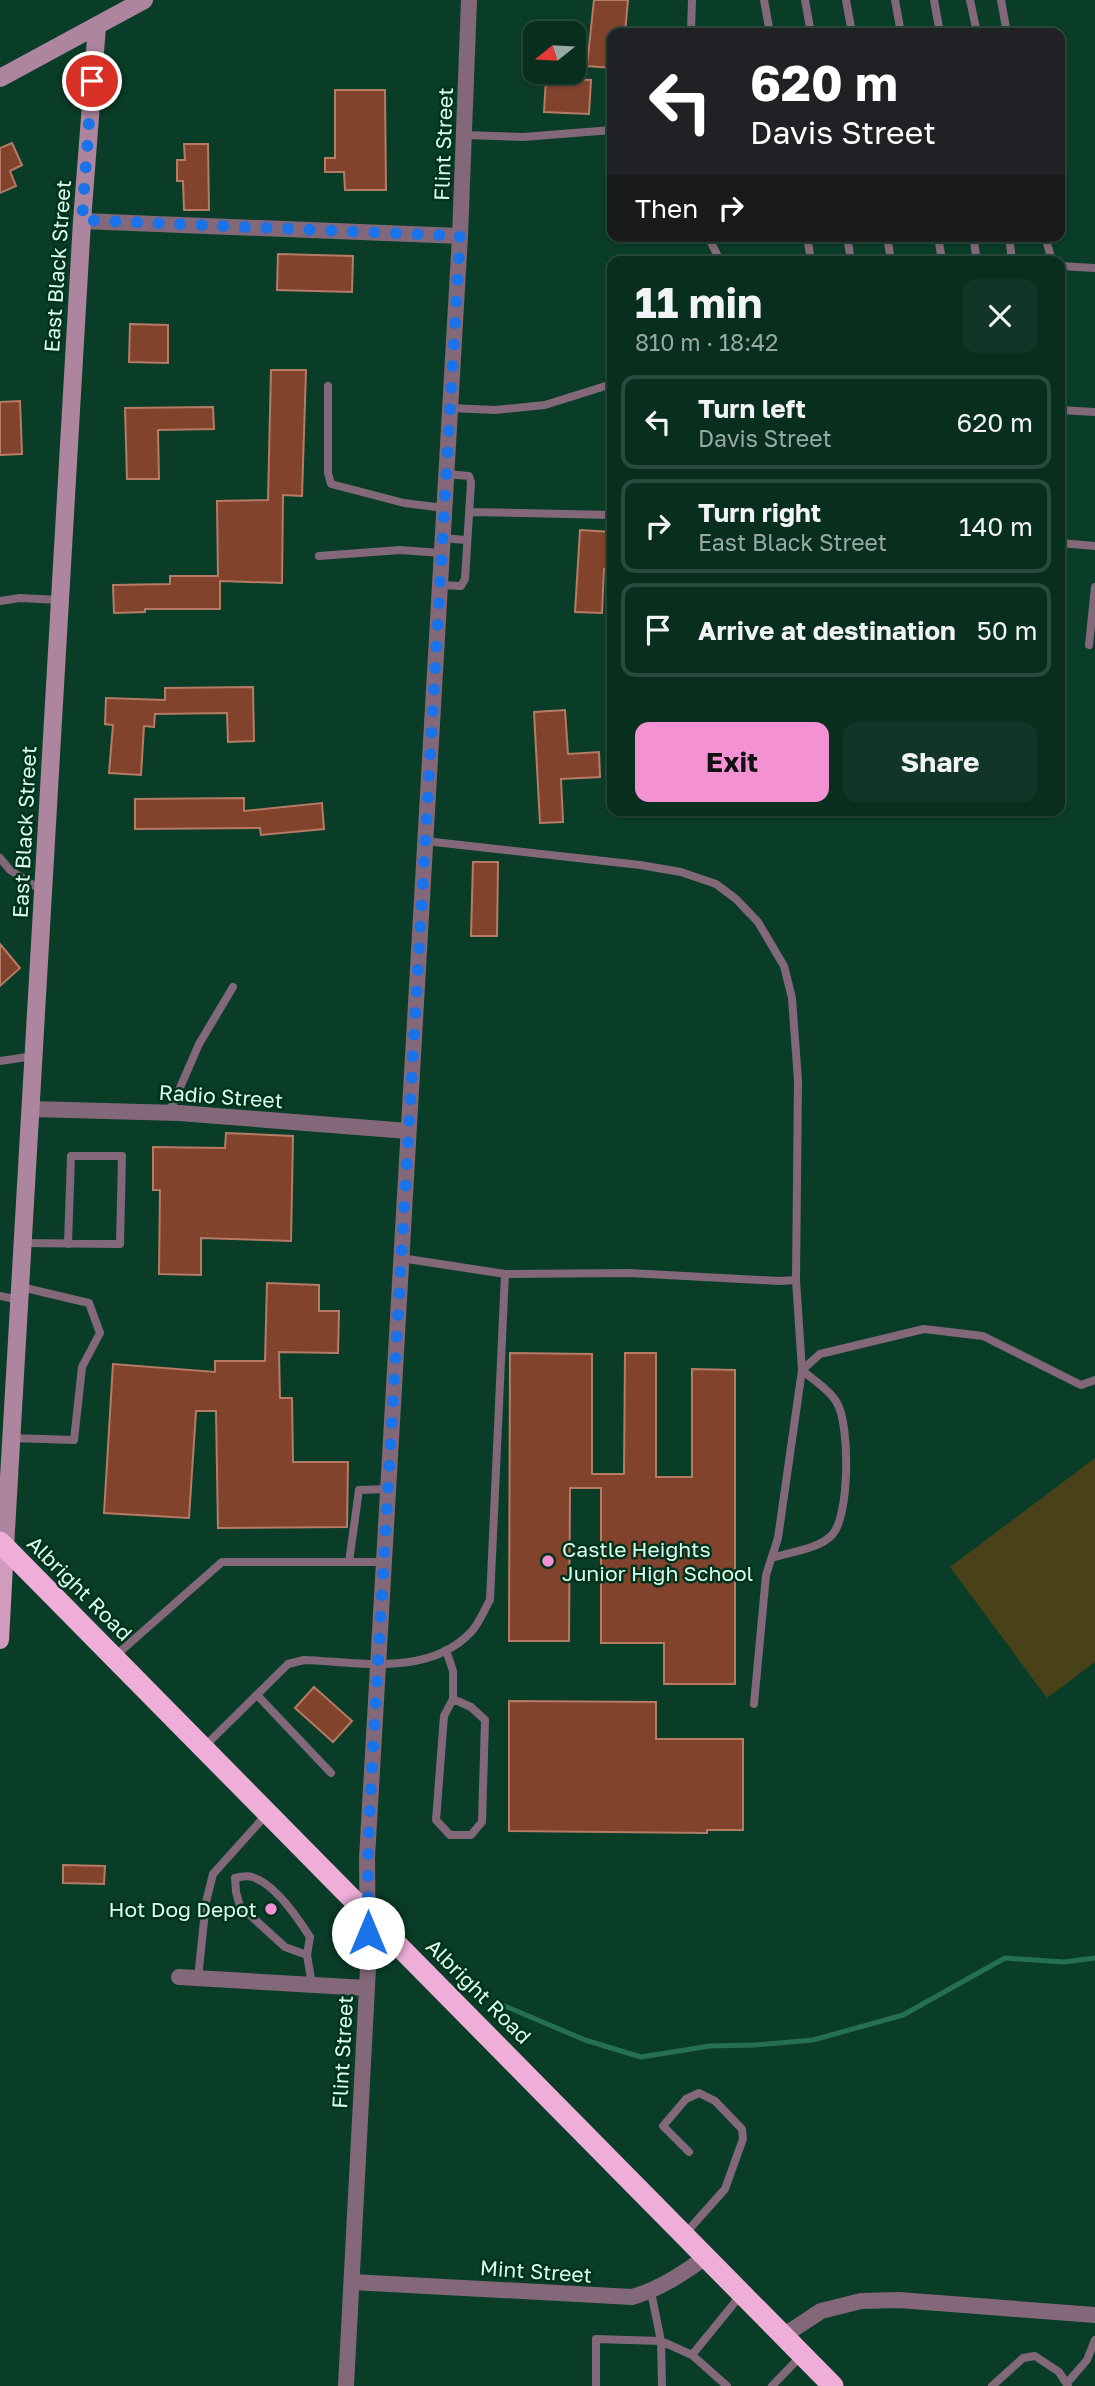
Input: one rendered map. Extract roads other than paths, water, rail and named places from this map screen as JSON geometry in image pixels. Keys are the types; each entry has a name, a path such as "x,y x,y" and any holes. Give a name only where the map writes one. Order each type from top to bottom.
{"highway":[{"name":"Albright Road","path":"2,1545 833,2386"}],"main road":[{"name":"East Black Street","path":"0,1640 2,1545"}],"street":[{"path":"0,78 145,0"},
{"name":"Flint Street","path":"346,2386 366,1988 368,1858 378,1663 460,236 469,0"},
{"name":"East Black Street","path":"2,1545 20,1294 82,220 97,26"},
{"path":"82,220 460,236"},
{"name":"Radio Street","path":"31,1109 169,1113 408,1131"},
{"path":"179,1977 366,1988"},
{"name":"Mint Street","path":"352,2282 632,2297 651,2292 706,2257"},
{"path":"783,2336 821,2311 861,2301 899,2300 1095,2315"}],"lane":[{"path":"691,28 692,0"},
{"path":"764,0 769,28"},
{"path":"805,0 810,28"},
{"path":"846,0 851,28"},
{"path":"895,0 900,28"},
{"path":"934,0 939,28"},
{"path":"970,0 975,28"},
{"path":"1002,0 1006,28"},
{"path":"464,135 523,137 607,130"},
{"path":"1065,266 1095,268"},
{"path":"328,386 328,473 331,484 404,503 444,508"},
{"path":"450,408 495,410 545,405 607,386"},
{"path":"1065,410 1095,412"},
{"path":"440,585 464,584 471,479 469,476 446,474"},
{"path":"469,512 607,515"},
{"path":"319,556 442,546 466,540"},
{"path":"1065,543 1095,546"},
{"path":"1089,645 1095,587"},
{"path":"0,601 20,598 60,600"},
{"path":"425,841 639,865 681,872 716,884 736,899 758,922 784,966 792,998 799,1091 796,1280 802,1370 778,1538 765,1575 754,1704"},
{"path":"0,859 10,870 43,892"},
{"path":"169,1113 199,1044 233,987"},
{"path":"0,1061 34,1056"},
{"path":"23,1243 68,1244 120,1244 122,1156 71,1156 68,1244"},
{"path":"401,1258 505,1274 629,1273 796,1280"},
{"path":"203,1748 288,1664 304,1660 411,1662 446,1650 471,1632 491,1600 505,1274"},
{"path":"0,1296 20,1294 89,1303 100,1333 82,1367 74,1440 11,1438"},
{"path":"802,1370 820,1354 924,1329 983,1336 1081,1385 1095,1380"},
{"path":"772,1558 824,1541 834,1533 842,1513 845,1423 833,1397 802,1370"},
{"path":"349,1562 359,1490 388,1489"},
{"path":"114,1657 222,1562 384,1563"},
{"path":"446,1650 453,1671 453,1699 444,1716 436,1820 450,1835 471,1835 482,1822 485,1720 471,1707 453,1699"},
{"path":"257,1695 331,1773"},
{"path":"198,1978 205,1902 213,1874 268,1813"},
{"path":"221,1866 235,1878 240,1906 285,1948 307,1955"},
{"path":"235,1878 249,1876 261,1881 293,1910 310,1937 307,1955 312,1985"},
{"path":"684,2235 725,2189 743,2139 742,2129 706,2094 699,2093 686,2099 663,2126 689,2152"},
{"path":"651,2292 661,2341 662,2386"},
{"path":"692,2355 742,2293"},
{"path":"596,2386 596,2339 661,2341 692,2355 727,2386"},
{"path":"992,2386 1023,2358 1035,2356 1059,2372 1068,2384 1087,2360 1095,2340"},
{"path":"772,2386 802,2355"}],"waterway":[{"path":"500,2004 585,2040 641,2057 710,2046 813,2040 903,2015 1005,1958 1064,1962 1095,1958"}],"place":[{"name":"Castle Heights Junior High School","path":"548,1561"},
{"name":"Hot Dog Depot","path":"271,1909"}]}
